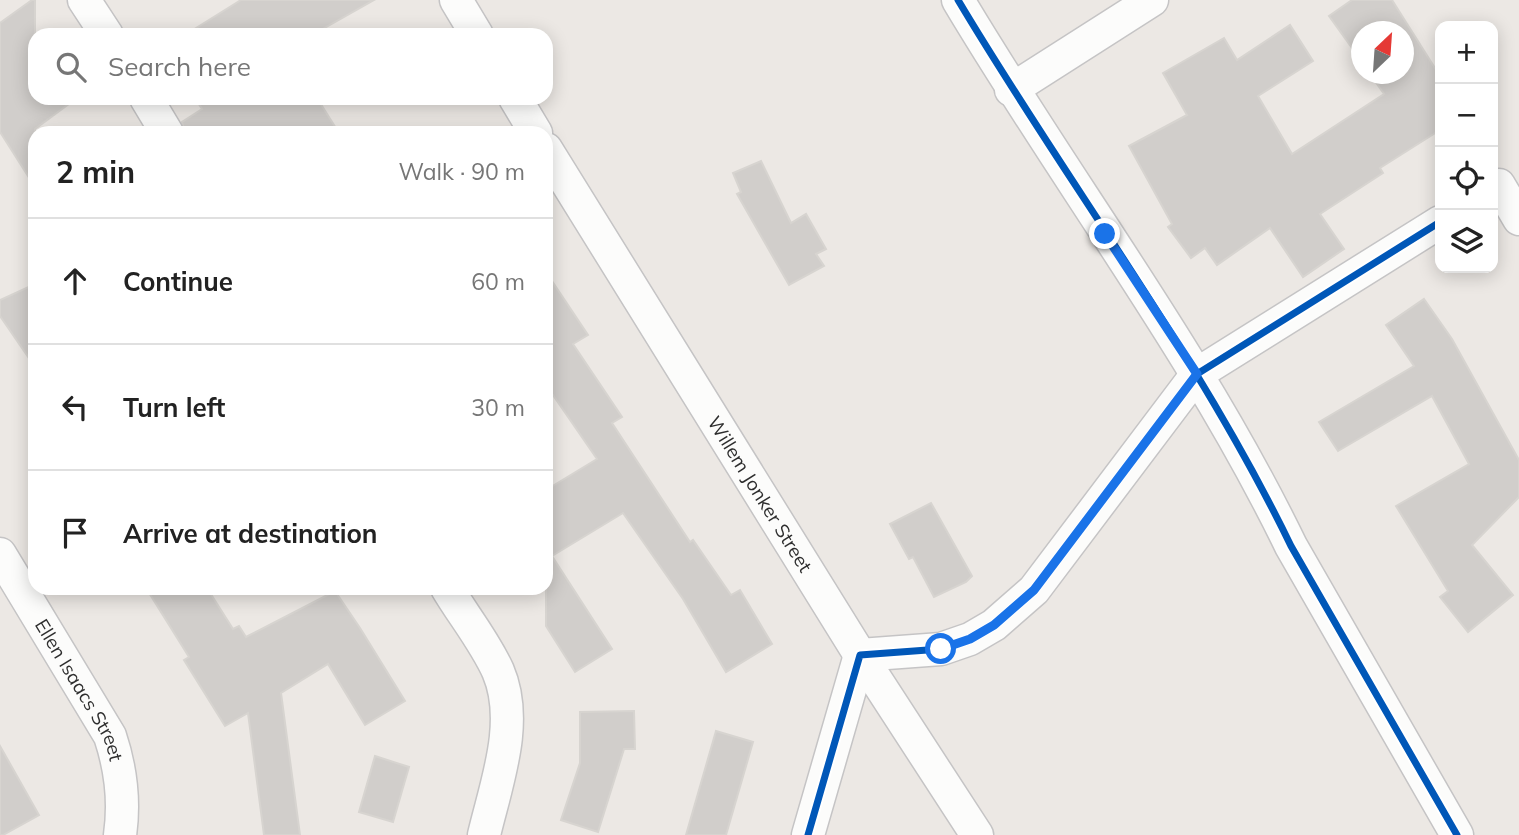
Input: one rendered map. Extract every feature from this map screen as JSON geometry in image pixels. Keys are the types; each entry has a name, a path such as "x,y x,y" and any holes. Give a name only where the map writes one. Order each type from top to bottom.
{"street":[{"path":"84,0 102,28"},
{"path":"456,0 473,28"},
{"path":"958,0 1011,90 1197,374 1269,500 1291,546 1457,835"},
{"path":"1011,90 1152,0"},
{"path":"150,105 163,126"},
{"name":"Willem Jonker Street","path":"519,105 531,126"},
{"name":"Willem Jonker Street","path":"553,162 860,655 977,835"},
{"path":"1504,182 1519,219"},
{"path":"808,835 860,655 941,649 970,639 994,625 1034,590 1197,374 1435,225"},
{"name":"Ellen Isaacs Street","path":"0,554 110,736 118,761 123,795 120,835"},
{"path":"451,595 498,671 508,710 502,758 484,835"}],"building":[{"path":"35,0 35,28 28,28 28,105 68,105 39,126 28,126 28,176 0,132 0,23"},
{"path":"241,0 374,0 324,28 196,28"},
{"path":"1352,0 1392,0 1405,21 1351,21 1351,47 1329,16"},
{"path":"1290,25 1313,61 1258,96 1292,154 1384,94 1377,84 1414,84 1414,35 1435,68 1435,133 1380,168 1383,173 1320,214 1344,249 1303,277 1270,228 1217,265 1205,248 1191,258 1168,227 1172,224 1129,146 1187,115 1163,73 1224,38 1237,60"},
{"path":"199,105 321,105 335,126 183,126 182,122 202,109"},
{"path":"761,161 791,223 806,214 826,249 816,254 824,266 789,285 737,194 741,192 733,173"},
{"path":"553,282 588,335 573,344 622,417 612,423 690,542 693,540 731,595 740,590 772,644 726,672 683,599 623,513 553,555 553,486 597,459 553,395"},
{"path":"28,287 28,357 0,316 0,300"},
{"path":"1424,299 1452,339 1519,460 1519,497 1472,545 1513,595 1468,632 1440,597 1448,591 1396,506 1469,464 1432,396 1338,451 1319,422 1414,366 1386,325"},
{"path":"931,503 972,576 966,582 934,597 913,557 909,559 890,524"},
{"path":"553,558 612,649 575,672 546,626 546,595 553,595"},
{"path":"150,595 211,595 233,629 239,626 246,637 327,595 338,595 405,701 365,725 328,664 281,693 300,835 264,835 248,713 225,726 184,660 189,657"},
{"path":"634,711 635,749 624,749 598,832 561,820 580,763 580,712"},
{"path":"716,731 753,742 726,835 686,835"},
{"path":"0,746 39,815 3,835 0,835"},
{"path":"375,756 409,767 393,822 359,812"}],"cycle path":[{"path":"958,0 1215,405 1291,546 1457,835"},
{"path":"808,835 860,655 941,649 970,639 994,625 1034,590 1197,374 1435,225"}],"route":[{"path":"941,649 970,639 994,625 1034,590 1197,374 1105,234"}]}
